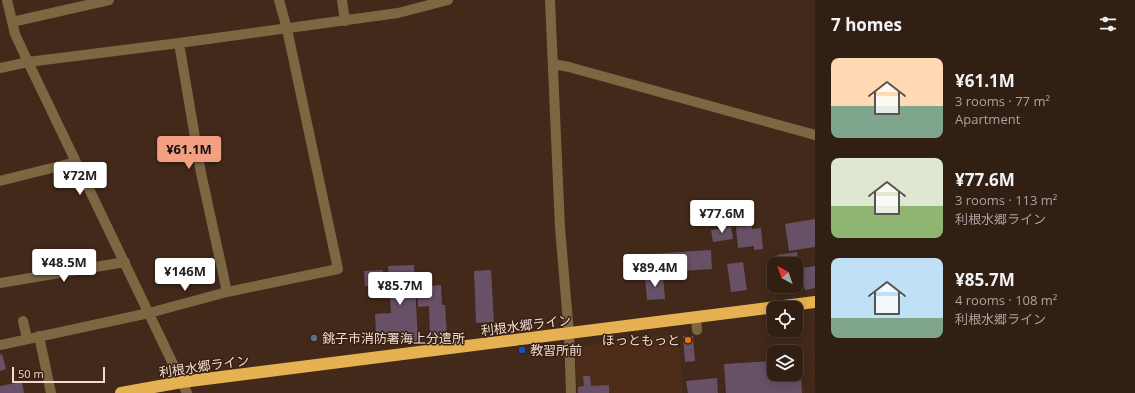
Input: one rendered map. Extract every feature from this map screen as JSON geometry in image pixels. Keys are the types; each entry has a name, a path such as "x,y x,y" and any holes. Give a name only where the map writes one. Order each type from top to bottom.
{"highway":[{"name":"利根水郷ライン","path":"121,393 185,388 568,334 815,302"}],"street":[{"path":"7,0 15,34 185,388"},
{"path":"12,22 110,0"},
{"path":"0,345 149,313 227,292 338,269 280,0"},
{"path":"342,0 345,21"},
{"path":"0,68 28,62 287,29 398,13 448,0"},
{"path":"550,0 560,228 571,393"},
{"path":"179,43 201,173 227,292"},
{"path":"553,64 569,67 815,135"},
{"path":"0,181 76,162"},
{"path":"0,283 125,262"},
{"path":"696,317 697,330"},
{"path":"23,321 27,338"},
{"path":"39,336 51,393"}],"shaded area":[{"path":"678,333 683,393 577,393 575,347"}],"building":[{"path":"815,219 815,247 789,251 785,224"},
{"path":"752,226 752,229 761,228 763,249 754,250 754,246 738,248 736,227"},
{"path":"731,227 733,239 713,242 711,230"},
{"path":"711,250 712,269 649,273 648,254"},
{"path":"797,252 798,257 777,257 777,255"},
{"path":"743,262 747,290 731,292 727,264"},
{"path":"414,265 418,341 392,342 392,333 376,334 375,314 391,313 388,266"},
{"path":"815,266 815,288 805,290 803,268"},
{"path":"383,270 383,285 365,286 364,271"},
{"path":"491,270 494,322 476,323 474,271"},
{"path":"663,276 665,299 647,300 645,277"},
{"path":"429,280 429,286 441,285 442,305 445,305 447,335 430,336 429,306 418,307 417,281"},
{"path":"683,336 693,336 695,361 685,362"},
{"path":"2,354 6,369 0,371 0,355"},
{"path":"767,361 767,381 801,381 802,393 726,393 724,364"},
{"path":"583,376 590,376 591,386 609,385 609,393 578,393 578,387 584,386"},
{"path":"717,378 718,393 688,393 686,381"},
{"path":"22,382 24,393 0,393 0,386"}],"place":[{"name":"銚子市消防署海上分遣所","path":"314,338"},
{"name":"ほっともっと","path":"688,340"},
{"name":"教習所前","path":"522,350"}]}
